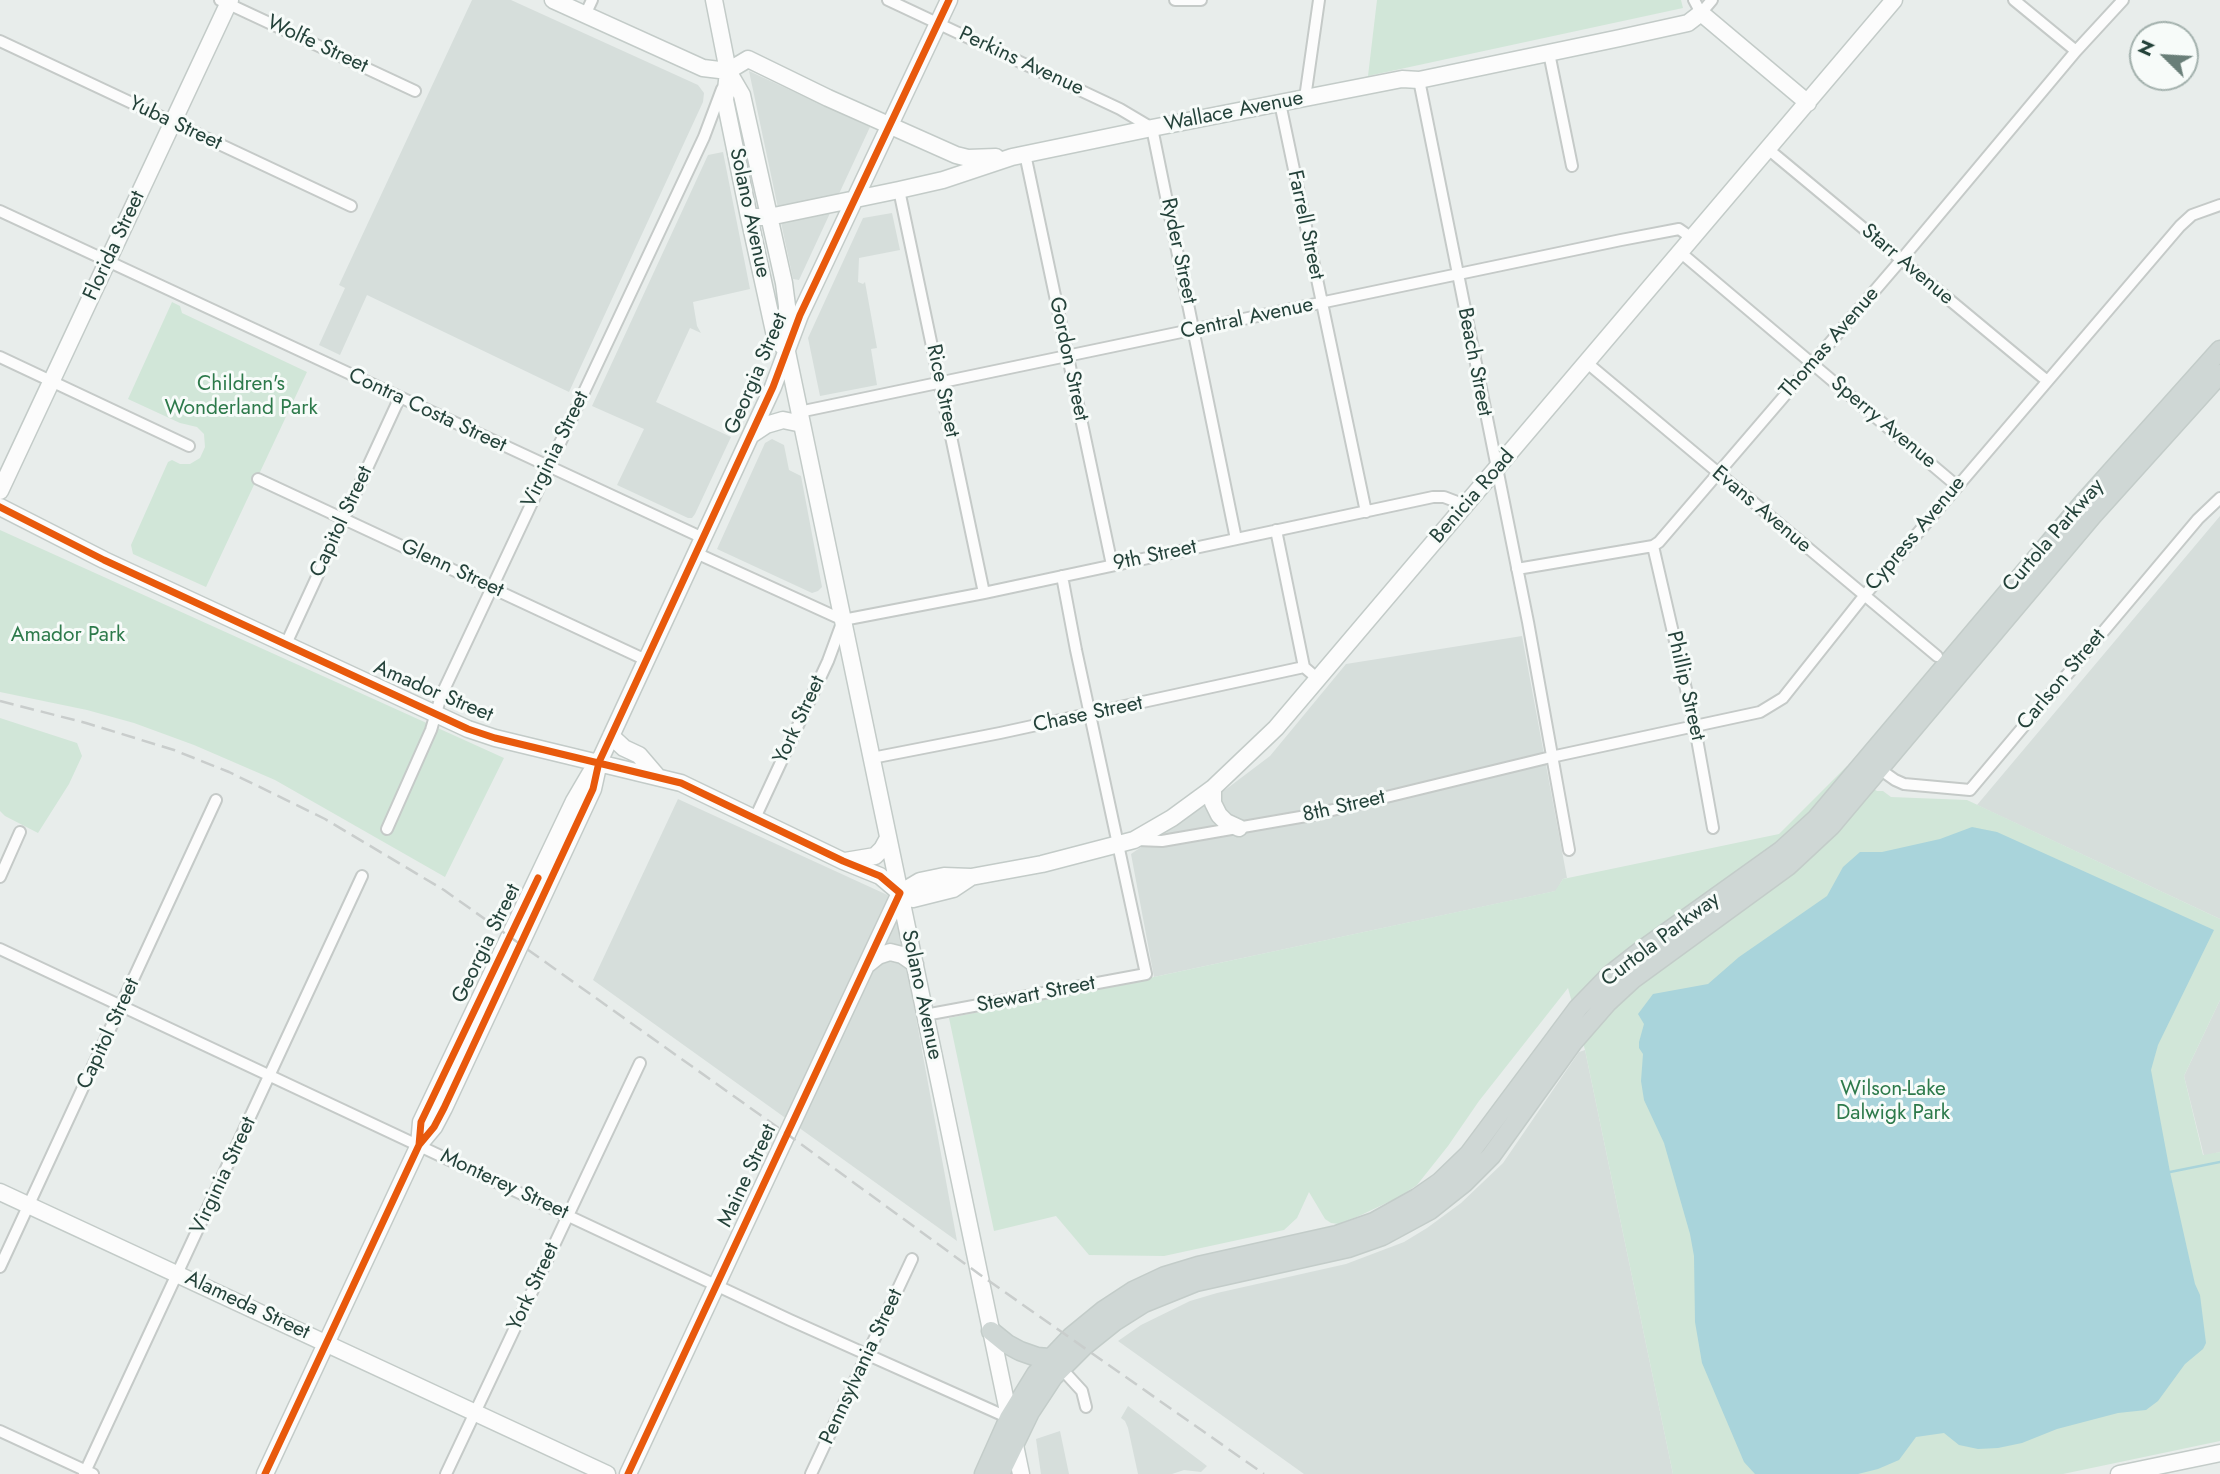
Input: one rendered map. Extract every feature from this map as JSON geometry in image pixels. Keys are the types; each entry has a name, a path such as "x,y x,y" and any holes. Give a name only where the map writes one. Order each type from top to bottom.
{"main road":[{"path":"553,0 589,8 703,68 728,71 748,59 942,150 968,158 1018,155"},
{"name":"Solano Avenue","path":"714,0 728,71 725,100 749,217 775,335 787,352"},
{"name":"Georgia Street","path":"265,1474 419,1145 434,1127 444,1108 594,787 599,762 751,435 800,315 949,0"},
{"name":"Benicia Road","path":"901,893 920,880 944,876 971,877 1042,864 1127,842 1172,818 1213,788 1276,729 1894,0"},
{"name":"Florida Street","path":"0,491 226,1"},
{"path":"1697,7 1808,103"},
{"name":"Wallace Avenue","path":"749,217 769,217 943,180 1018,155 1402,79 1419,80 1688,23 1697,7"},
{"name":"Solano Avenue","path":"728,71 742,95 784,283 787,352 1021,1474"},
{"path":"942,150 949,166 943,180"},
{"path":"784,283 794,288 803,286 818,276"},
{"name":"Curtola Parkway","path":"1000,1474 1055,1363 1071,1337 1104,1310 1133,1291 1165,1276 1337,1235 1374,1222 1440,1182 1469,1154 1578,1008 1593,992 1638,953 1782,850 1807,828 2082,503 2220,350"},
{"name":"Curtola Parkway","path":"984,1474 1024,1391 1055,1363 1084,1346 1144,1303 1196,1282 1348,1248 1381,1236 1430,1210 1464,1182 1491,1156 1573,1042 1607,1003 1633,979 1788,866 1831,826 2105,501 2220,374"},
{"path":"751,435 766,425 801,418"},
{"name":"Amador Street","path":"0,507 285,646 468,729 681,783 880,876 901,893"},
{"path":"611,736 624,748 639,755 657,776"},
{"path":"1878,768 1886,736"},
{"path":"1213,788 1213,803 1219,816 1239,828"},
{"path":"843,861 875,856 888,838"},
{"name":"Maine Street","path":"628,1474 901,893"},
{"path":"866,966 878,956 890,952 902,955 915,964"},
{"name":"Alameda Street","path":"0,1192 607,1474"},
{"path":"991,1331 1020,1351 1055,1363"},
{"path":"2119,1474 2220,1453"}],"street":[{"name":"Perkins Avenue","path":"888,0 1120,109 1152,128"},
{"path":"1175,0 1201,0"},
{"path":"1306,98 1319,0"},
{"name":"Wallace Avenue","path":"1697,7 1712,0"},
{"path":"2014,0 2076,51"},
{"name":"Thomas Avenue","path":"1653,546 1901,260 2076,51 2123,0"},
{"name":"Wolfe Street","path":"226,1 415,91"},
{"name":"Yuba Street","path":"0,41 351,206"},
{"path":"1549,53 1572,166"},
{"name":"Virginia Street","path":"387,829 431,730 441,696 711,123 728,71"},
{"name":"Beach Street","path":"1419,80 1517,569 1569,850"},
{"name":"Farrell Street","path":"1280,103 1366,512"},
{"name":"Ryder Street","path":"1152,128 1236,539"},
{"name":"Starr Avenue","path":"1768,149 2046,380"},
{"name":"Gordon Street","path":"1018,155 1068,357 1112,565"},
{"name":"Rice Street","path":"899,190 984,593"},
{"name":"Cypress Avenue","path":"1551,757 1760,712 1783,698 1864,596 2180,226 2192,215 2220,205"},
{"name":"Contra Costa Street","path":"0,211 703,538"},
{"name":"Central Avenue","path":"801,418 940,382 1679,229 1692,238"},
{"name":"Sperry Avenue","path":"1680,252 1957,486"},
{"path":"0,357 189,446"},
{"name":"Evans Avenue","path":"1586,362 1937,656"},
{"name":"Capitol Street","path":"285,646 400,397"},
{"name":"Glenn Street","path":"258,479 646,660"},
{"name":"9th Street","path":"843,620 984,593 1433,496 1465,505"},
{"name":"Carlson Street","path":"1878,768 1904,784 1969,790 2182,538 2220,498"},
{"path":"1276,530 1304,667 1318,679"},
{"path":"1517,569 1653,546"},
{"name":"Phillip Street","path":"1653,546 1695,728 1713,828"},
{"path":"696,553 843,620"},
{"path":"1062,576 1090,714 1127,842"},
{"name":"York Street","path":"755,818 828,661 843,620"},
{"name":"Chase Street","path":"872,758 1304,667"},
{"name":"8th Street","path":"1127,842 1162,841 1312,815 1551,757"},
{"name":"Capitol Street","path":"0,1267 216,800"},
{"path":"0,877 20,832"},
{"name":"Stewart Street","path":"925,1015 1146,974 1127,842"},
{"name":"Virginia Street","path":"87,1473 362,876"},
{"name":"Monterey Street","path":"0,949 1009,1418"},
{"name":"York Street","path":"446,1474 640,1063"},
{"name":"Pennsylvania Street","path":"811,1474 912,1259"},
{"path":"1055,1363 1082,1391 1086,1407"},
{"path":"0,1430 87,1473"}],"shaded area":[{"path":"472,0 511,0 698,85 704,93 703,102 569,392 367,295 340,355 319,345 345,288 339,285"},
{"path":"749,71 870,127 799,280 793,279"},
{"path":"723,152 750,289 693,302 697,326 701,333 690,328 656,402 731,437 695,514 688,518 617,485 644,429 592,406 708,155"},
{"path":"892,213 900,250 859,258 858,282 865,282 877,348 871,349 877,385 820,396 808,338 863,218"},
{"path":"772,439 784,445 789,470 801,476 822,587 812,593 717,549 765,443"},
{"path":"2220,516 2220,919 1977,805"},
{"path":"1522,636 1567,878 1563,879 1556,891 1154,977 1131,854 1270,756 1346,664"},
{"path":"678,799 894,898 957,1241 593,980"},
{"path":"2220,1000 2220,1152 2204,1156 2184,1076"},
{"path":"1585,1050 1673,1474 1304,1474 1118,1341 1141,1325 1190,1301 1346,1264 1404,1242 1427,1228 1461,1203 1503,1163 1579,1052"},
{"path":"1128,1406 1207,1466 1201,1472 1184,1470 1172,1474 1138,1474 1128,1428 1121,1418"},
{"path":"1060,1431 1069,1474 1041,1474 1036,1439"}],"green space":[{"path":"1377,0 1681,0 1683,8 1368,76"},
{"name":"Children's Wonderland Park","path":"172,302 180,306 182,313 307,372 206,587 133,554 131,545 168,462 172,460 180,464 190,464 200,458 205,447 204,434 197,427 180,423 128,399"},
{"name":"Amador Park","path":"0,530 504,758 445,877 275,780 194,745 134,723 87,710 0,692"},
{"path":"0,718 77,743 82,756 69,784 38,833 0,811"},
{"name":"Wilson-Lake Dalwigk Park","path":"1847,766 1871,787 1891,797 1967,800 2220,919 2220,1000 2184,1076 2203,1155 2220,1152 2220,1441 2063,1474 1673,1474 1585,1050 1568,988 1417,1185 1359,1216 1339,1224 1331,1223 1325,1219 1309,1192 1297,1218 1284,1230 1164,1256 1089,1255 1056,1216 994,1231 949,1018 1555,891 1563,879 1779,834"}],"water":[{"path":"1972,827 1997,832 2214,930 2158,1045 2151,1070 2170,1172 2195,1284 2200,1295 2206,1343 2203,1349 2185,1364 2158,1401 2146,1410 2118,1413 1998,1448 1978,1449 1959,1445 1944,1433 1916,1437 1899,1460 1858,1474 1755,1474 1744,1462 1702,1363 1695,1322 1694,1256 1690,1234 1664,1143 1644,1100 1641,1081 1643,1054 1639,1042 1644,1024 1638,1014 1653,994 1708,984 1739,957 1827,896 1843,867 1860,852 1882,852 1940,839"}],"waterway":[{"path":"2170,1172 2220,1162"}],"railway":[{"path":"0,701 86,723 174,750 229,772 325,819 444,890 979,1274 1264,1474"}],"cycle path":[{"path":"265,1474 419,1145 434,1127 444,1108 593,789 599,762 773,387 800,315 949,0"},
{"path":"0,507 104,560 468,729 681,783 880,876 900,893 628,1474"},
{"path":"419,1145 421,1122 538,878"}]}
